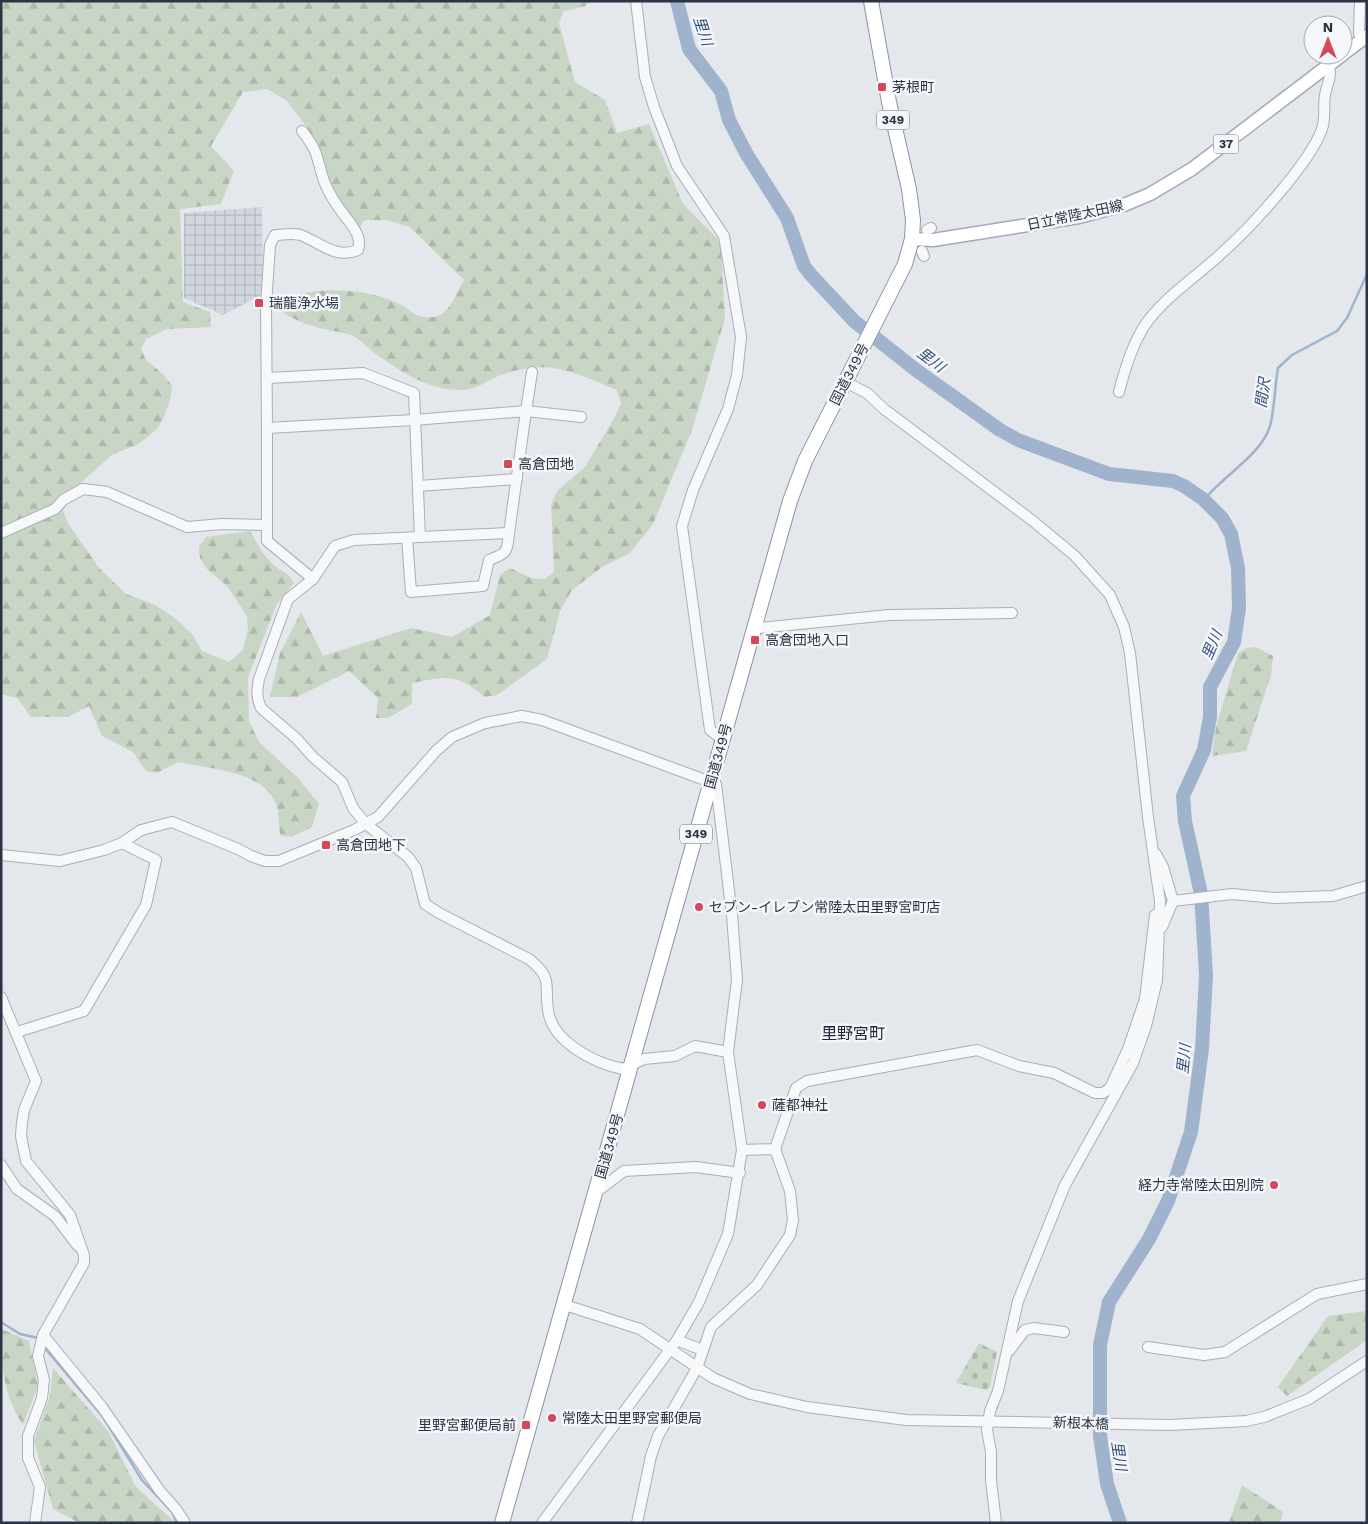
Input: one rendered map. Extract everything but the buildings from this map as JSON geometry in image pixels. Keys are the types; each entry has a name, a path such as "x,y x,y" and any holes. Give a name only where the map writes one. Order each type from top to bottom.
{"highway":[{"name":"国道349号","path":"502,1523 722,739 798,476 904,264 912,239 913,220 909,189 889,102 871,1"}],"main road":[{"name":"日立常陸太田線","path":"1353,47 1364,38"},
{"name":"日立常陸太田線","path":"912,239 933,240 1079,217 1124,205 1150,194 1192,169 1329,66"}],"street":[{"path":"636,1 646,77 654,107 677,166 724,236 741,337 741,353 728,409 693,490 682,526 710,730 722,739"},
{"path":"1360,1 1359,33 1364,38"},
{"path":"1120,392 1133,348 1146,324 1238,237 1298,170 1323,128 1324,95 1331,78 1329,66"},
{"path":"302,131 315,146 324,182 332,199 358,233 359,245 358,250 350,253 336,252 325,250 303,236 275,235 270,245 266,305 268,378 267,541 313,579"},
{"path":"407,538 410,592 483,586 488,560 504,554 507,549 532,372"},
{"path":"268,378 363,373 414,393 420,537"},
{"path":"847,377 884,409 1033,521 1075,556 1110,595 1124,627 1130,652 1152,846 1160,896 1160,932 1156,980 1151,1007 1131,1066 1082,1152 1050,1218 1018,1302 1007,1355 987,1430 991,1452 991,1480 996,1523"},
{"path":"267,428 414,420 526,411 581,417"},
{"path":"418,486 517,479"},
{"path":"1,533 55,509 63,500 83,489 107,492 187,527 266,525"},
{"path":"509,533 343,542 335,546 313,579 288,599 256,690 261,708 342,782 353,808 366,824 408,857 416,868 425,904 529,959 540,967 548,985 549,1016 554,1028 564,1040 603,1064 623,1069 631,1067 644,1059 675,1056 694,1046 728,1052"},
{"path":"754,626 759,628 889,615 1012,613"},
{"path":"1,855 60,861 104,850 122,843 140,830 172,822 251,856 265,861 279,861 366,824 378,817 436,751 452,737 485,722 522,716 542,720 716,784 732,915 737,980 728,1052 742,1150 740,1173 728,1234 703,1293 673,1344 542,1523"},
{"path":"17,1032 84,1011 146,905 156,860 122,843"},
{"path":"1152,846 1163,867 1176,901 1160,932"},
{"path":"1176,901 1232,894 1275,898 1333,896 1367,886"},
{"path":"1110,1088 1128,1049 1144,999 1153,928 1160,896"},
{"path":"1,997 36,1081 23,1116 21,1136 26,1161 70,1215 84,1255 84,1263 43,1335 38,1356 44,1380 42,1398 28,1436 28,1458 40,1487 35,1523"},
{"path":"637,1523 650,1456 658,1436 697,1368 712,1327 757,1285 790,1235 793,1220 790,1191 775,1149 796,1088 807,1081 976,1050 1019,1066 1054,1073 1095,1093 1103,1094 1131,1066"},
{"path":"742,1150 775,1149"},
{"path":"1,1165 17,1188 56,1216 84,1255"},
{"path":"595,1193 624,1171 696,1167 740,1173"},
{"path":"1148,1347 1204,1355 1225,1352 1317,1294 1367,1284"},
{"path":"564,1305 640,1329 673,1344 702,1350"},
{"path":"1007,1355 1025,1330 1034,1328 1064,1332"},
{"path":"43,1335 108,1414 160,1491 185,1523"},
{"name":"新根本橋","path":"673,1344 697,1368 713,1378 750,1394 791,1404 906,1420 991,1420 1170,1425 1225,1424 1264,1417 1309,1399 1367,1361"}],"shaded area":[{"name":"瑞龍浄水場","path":"262,207 263,294 223,315 184,298 184,213"}],"green space":[{"path":"1,1 590,1 585,6 563,12 559,23 575,82 605,100 617,133 649,124 683,204 717,238 721,249 725,318 692,430 653,524 630,553 602,567 572,590 560,611 547,659 497,695 485,697 475,689 451,678 412,683 412,704 388,718 376,718 378,698 349,671 297,697 270,697 280,653 301,612 323,656 411,628 452,637 490,615 500,575 510,568 531,578 544,579 554,572 551,505 557,491 585,467 621,403 617,390 560,369 534,368 518,370 501,375 467,390 450,389 427,384 385,361 351,335 305,324 280,310 282,303 300,294 315,291 341,290 380,296 420,316 434,317 440,315 449,307 464,280 410,227 387,220 365,220 358,229 346,227 331,197 309,130 287,101 267,89 243,92 211,146 234,171 221,204 180,209 183,302 210,312 211,327 167,329 146,339 141,349 146,360 164,375 172,386 171,397 163,419 157,429 139,444 113,454 84,480 63,510 68,523 99,568 126,594 155,605 175,618 193,635 202,651 229,662 243,650 248,628 247,616 228,587 206,568 200,558 199,547 206,537 250,531 268,559 292,579 294,583 277,604 248,677 249,721 259,742 298,778 319,804 312,827 291,837 280,835 275,801 268,791 245,777 218,769 178,762 157,773 146,771 133,752 102,736 89,706 68,717 31,717 17,698 1,694"},
{"path":"1256,647 1273,656 1271,675 1246,751 1212,756 1216,727 1238,653 1247,648"},
{"path":"1367,1311 1367,1340 1287,1396 1278,1387 1328,1316"},
{"path":"1,1329 29,1341 38,1386 23,1425 11,1402 4,1379"},
{"path":"979,1343 997,1352 990,1387 986,1390 956,1383"},
{"path":"53,1368 108,1431 136,1487 176,1523 80,1523 53,1509 34,1441 50,1396"},
{"path":"1242,1485 1283,1512 1280,1523 1229,1523"}],"waterway":[{"name":"里川","path":"677,1 689,49 721,91 729,120 746,153 787,218 804,266 854,321 916,370 1000,430 1018,440 1109,474 1173,481 1203,499 1222,518 1231,534 1238,568 1239,608 1234,642 1210,687 1210,717 1204,750 1183,796 1185,821 1201,894 1206,975 1202,1049 1191,1132 1168,1201 1149,1239 1109,1302 1100,1345 1100,1436 1107,1484 1120,1523"},
{"name":"間沢","path":"1204,500 1249,457 1264,439 1272,417 1278,368 1292,355 1337,331 1347,318 1367,274"},
{"path":"1,1322 20,1334 38,1338"},
{"path":"44,1347 103,1417 142,1480 172,1512 177,1523"}],"place":[{"name":"茅根町","path":"882,87"},
{"name":"瑞龍浄水場","path":"259,303"},
{"name":"高倉団地","path":"508,464"},
{"name":"高倉団地入口","path":"755,640"},
{"name":"高倉団地下","path":"326,845"},
{"name":"セブン-イレブン常陸太田里野宮町店","path":"699,907"},
{"name":"薩都神社","path":"762,1105"},
{"name":"経力寺常陸太田別院","path":"1274,1185"},
{"name":"常陸太田里野宮郵便局","path":"552,1418"},
{"name":"里野宮郵便局前","path":"526,1425"}],"district":[{"name":"里野宮町","path":"853,1033"}]}
